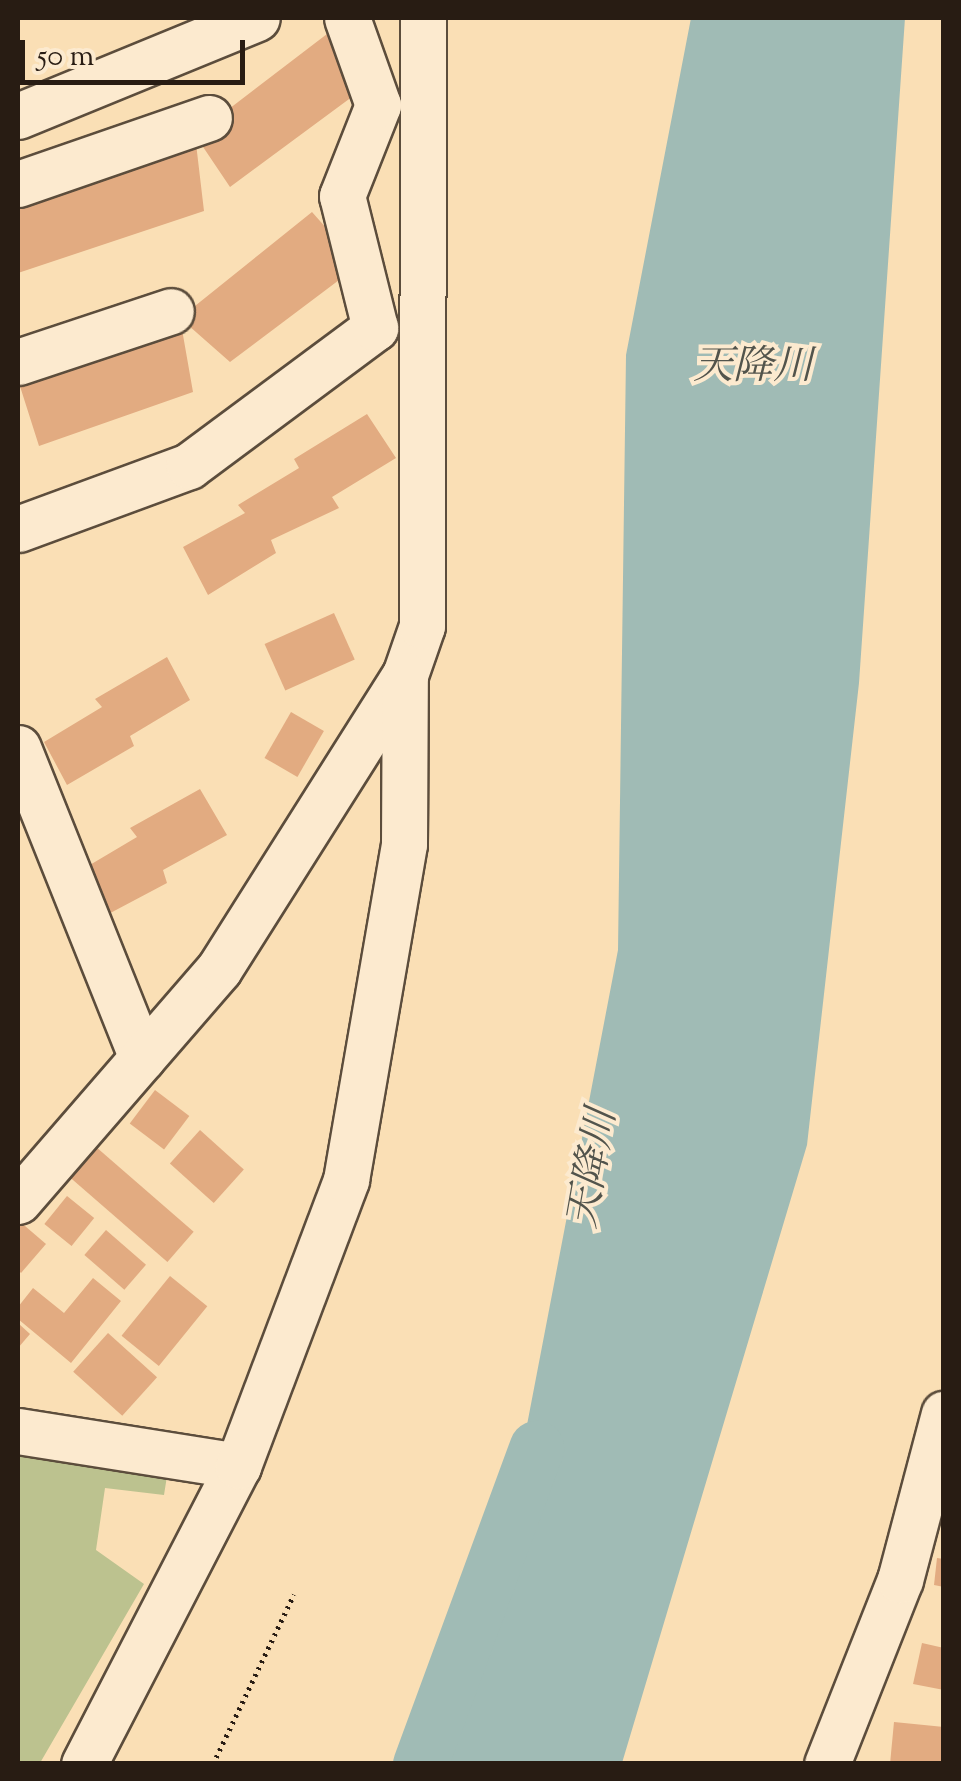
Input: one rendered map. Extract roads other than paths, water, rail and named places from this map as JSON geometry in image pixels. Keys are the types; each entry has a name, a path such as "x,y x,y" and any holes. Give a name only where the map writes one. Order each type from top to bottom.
{"street":[{"path":"18,116 257,18"},
{"path":"18,529 189,466 374,328 342,196 378,105 347,18"},
{"path":"18,1201 219,969 405,675 422,626 423,18"},
{"path":"18,184 209,118"},
{"path":"18,362 171,311"},
{"path":"84,1764 238,1466 310,1289 346,1180 363,1104 404,844 405,675"},
{"path":"18,748 142,1058"},
{"path":"828,1764 900,1580 944,1414"},
{"path":"18,1431 238,1466"}],"water":[{"name":"天降川","path":"691,18 905,18 859,683 807,1145 622,1763 417,1763 504,1545 618,950 626,355"}],"waterway":[{"name":"天降川","path":"420,1764 536,1448"}]}
